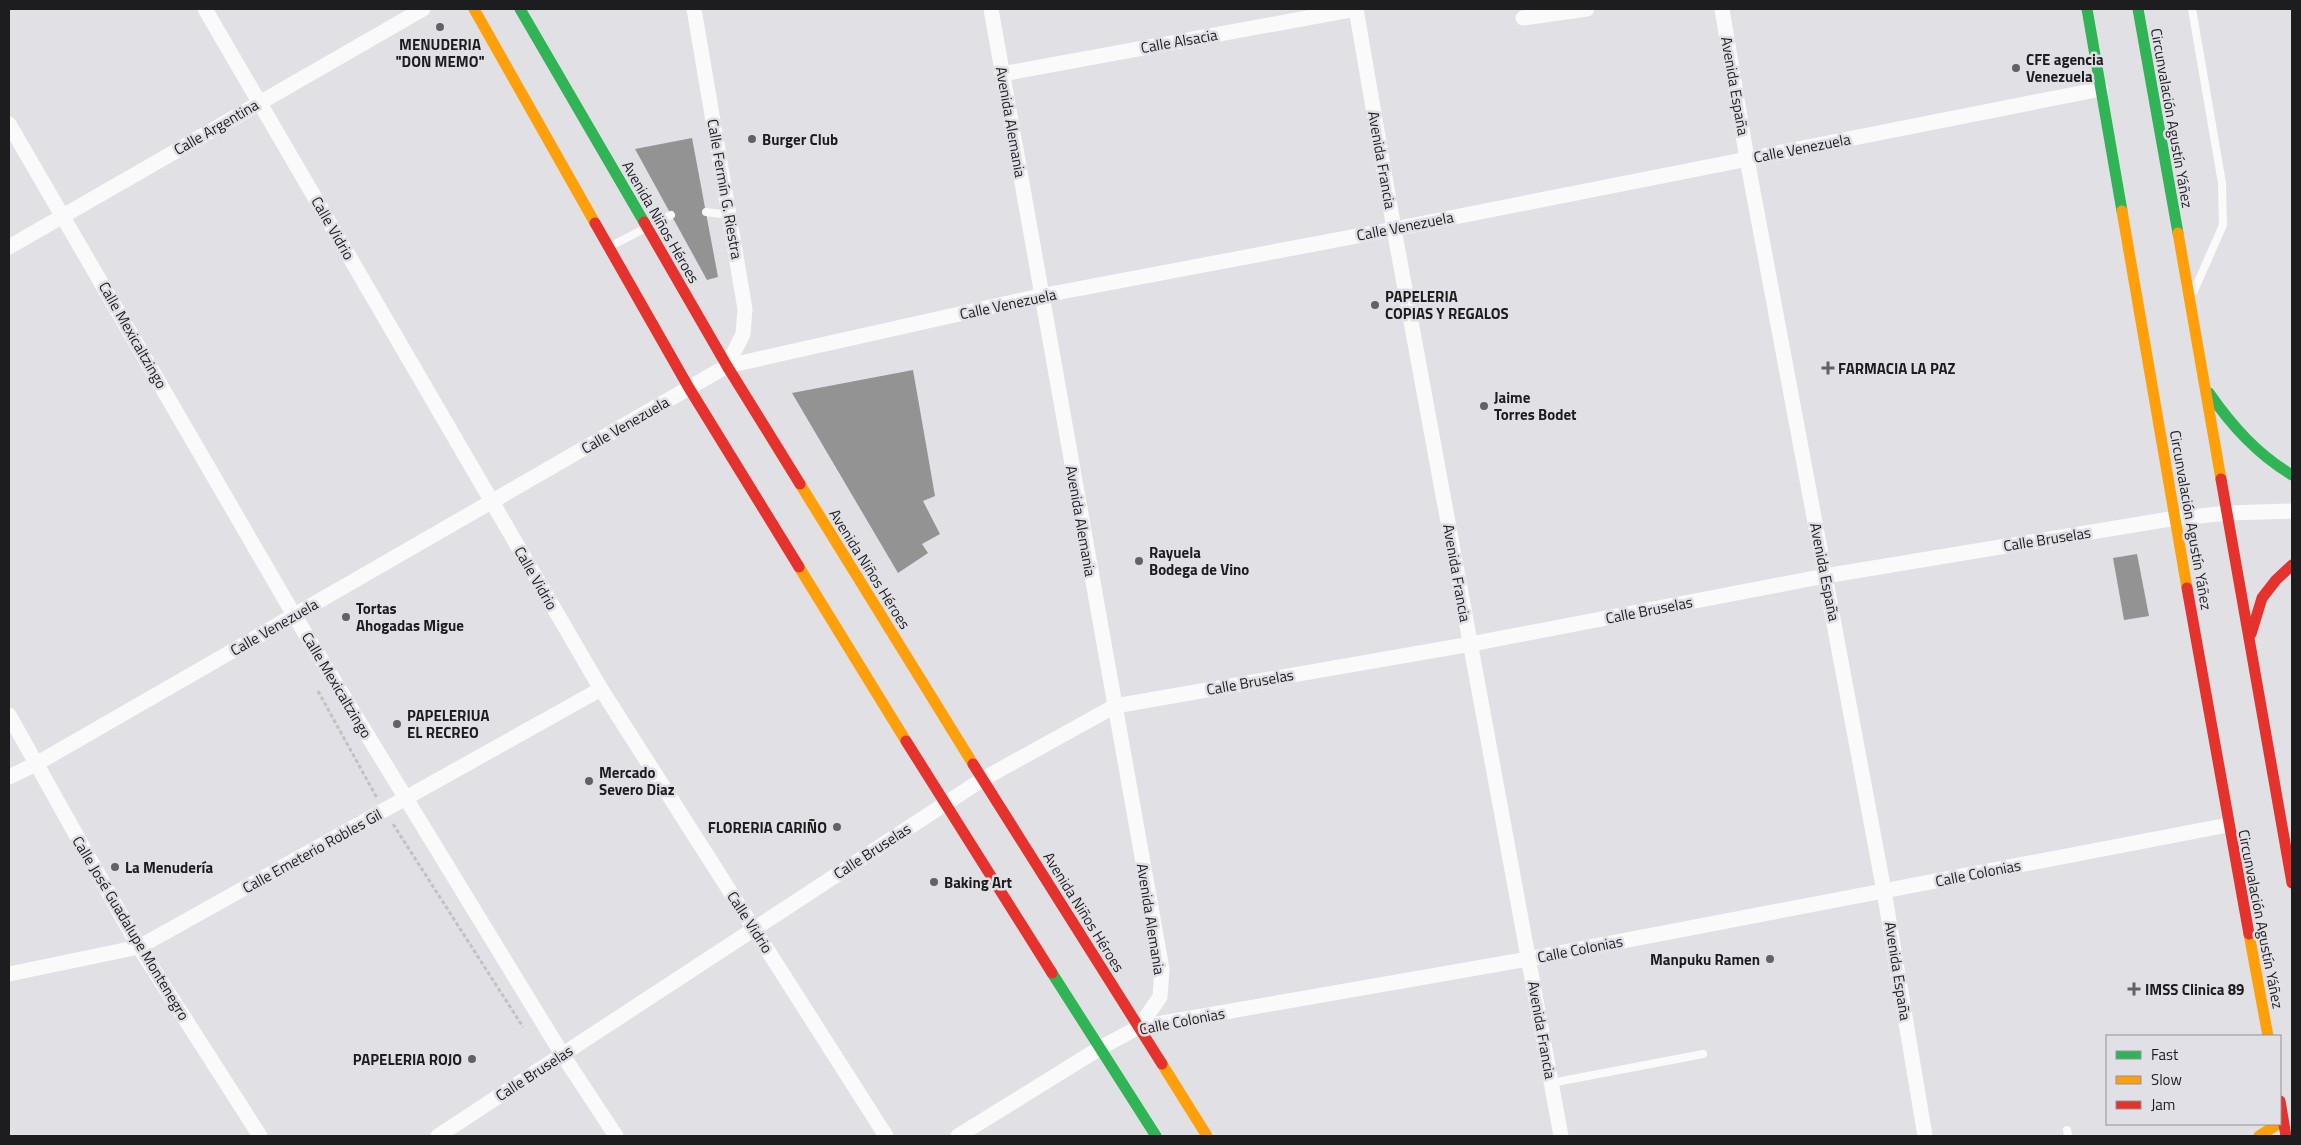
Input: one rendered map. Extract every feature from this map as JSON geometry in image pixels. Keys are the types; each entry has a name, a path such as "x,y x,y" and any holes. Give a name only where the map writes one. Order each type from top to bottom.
{"main road":[{"path":"474,9 689,388 945,804 1156,1136"},
{"name":"Avenida Niños Héroes","path":"520,9 727,366 983,779 1208,1136"},
{"name":"Circunvalación Agustín Yáñez","path":"2087,9 2228,825 2268,1035"},
{"name":"Circunvalación Agustín Yáñez","path":"2138,9 2292,883"},
{"path":"2205,386 2226,417 2252,446 2292,475"},
{"path":"2250,641 2262,598 2276,580 2292,565"},
{"path":"2281,1108 2286,1136"},
{"path":"2259,1136 2277,1125"}],"street":[{"name":"Calle Vidrio","path":"205,9 601,689 886,1136"},
{"name":"Calle Argentina","path":"9,246 424,9"},
{"name":"Calle Fermín G. Riestra","path":"694,9 745,309 742,334 727,366"},
{"name":"Avenida Alemania","path":"991,9 1040,296 1162,969 1160,997 1139,1027"},
{"name":"Calle Alsacia","path":"1002,74 1356,9"},
{"name":"Avenida Francia","path":"1356,9 1394,229 1561,1136"},
{"path":"1524,18 1587,9"},
{"name":"Avenida España","path":"1722,9 1747,159 1884,891 1925,1136"},
{"name":"Calle Venezuela","path":"9,776 36,764 727,366 1040,296 1394,229 2101,89"},
{"name":"Calle Mexicaltzingo","path":"9,124 294,615 562,1054 616,1136"},
{"name":"Calle Bruselas","path":"441,1135 753,928 983,779 1115,706 1470,644 1826,576 2176,518 2228,513 2292,511"},
{"name":"Calle Emeterio Robles Gil","path":"9,974 139,947 601,689"},
{"name":"Calle José Guadalupe Montenegro","path":"9,715 139,947 260,1136"},
{"name":"Calle Colonias","path":"958,1136 1100,1048 1139,1027 1528,959 2228,825"}],"lane":[{"path":"2189,300 2223,225 2222,183 2192,9"},
{"path":"706,212 729,215"},
{"path":"610,247 671,215"},
{"path":"1551,1083 1703,1054"}],"building":[{"path":"692,138 718,277 707,280 635,149"},
{"path":"913,370 935,496 923,501 940,534 922,544 928,553 898,573 792,393"},
{"path":"2137,554 2149,616 2124,620 2113,558"}],"traffic: fast":[{"path":"520,9 644,222"},
{"path":"2087,9 2122,211"},
{"path":"2138,9 2178,233"},
{"path":"2209,393 2227,417 2256,449 2292,475"},
{"path":"1052,973 1156,1136"}],"traffic: slow":[{"path":"474,9 595,223"},
{"path":"2122,211 2187,588"},
{"path":"2178,233 2221,479"},
{"path":"800,484 973,764"},
{"path":"799,567 906,741"},
{"path":"2249,934 2268,1035"},
{"path":"1162,1064 1207,1136"},
{"path":"2259,1136 2276,1125"}],"traffic: jam":[{"path":"644,222 727,366 800,484"},
{"path":"595,223 689,388 799,567"},
{"path":"2221,479 2292,883"},
{"path":"2251,634 2262,598 2276,580 2292,565"},
{"path":"2187,588 2249,934"},
{"path":"906,741 1052,973"},
{"path":"973,764 1162,1064"},
{"path":"2281,1107 2286,1136"}],"place":[{"name":"MENUDERIA \"DON MEMO\"","path":"440,27"},
{"name":"CFE agencia Venezuela","path":"2016,68"},
{"name":"Burger Club","path":"752,139"},
{"name":"PAPELERIA COPIAS Y REGALOS","path":"1375,305"},
{"name":"FARMACIA LA PAZ","path":"1828,368"},
{"name":"Jaime Torres Bodet","path":"1484,406"},
{"name":"Rayuela Bodega de Vino","path":"1139,561"},
{"name":"Tortas Ahogadas Migue","path":"346,617"},
{"name":"PAPELERIUA EL RECREO","path":"397,724"},
{"name":"Mercado Severo Diaz","path":"589,781"},
{"name":"FLORERIA CARIÑO","path":"837,827"},
{"name":"La Menudería","path":"115,867"},
{"name":"Baking Art","path":"934,882"},
{"name":"Manpuku Ramen","path":"1770,959"},
{"name":"IMSS Clinica 89","path":"2134,989"},
{"name":"PAPELERIA ROJO","path":"472,1059"}]}
